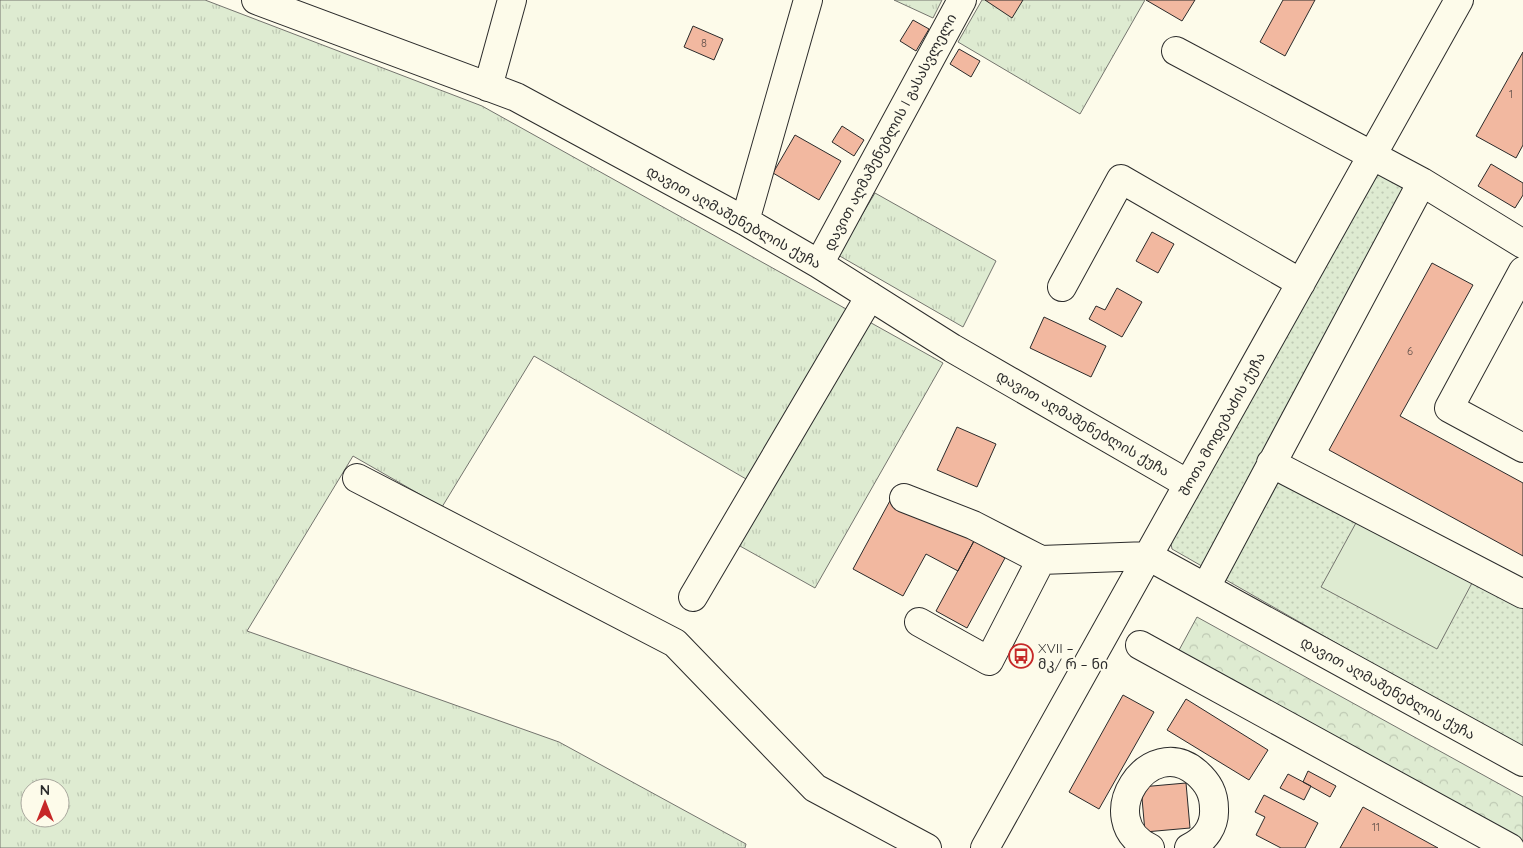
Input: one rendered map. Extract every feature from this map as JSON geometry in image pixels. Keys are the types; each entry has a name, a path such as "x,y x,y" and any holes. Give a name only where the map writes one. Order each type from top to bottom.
{"street":[{"path":"488,87 512,0"},
{"path":"745,221 808,0"},
{"name":"დავით აღმაშენებლის I გასასვლელი","path":"819,264 962,0"},
{"name":"შოთა მოდებაძის ქუჩა","path":"985,848 1459,0"},
{"name":"დავით აღმაშენებლის ქუჩა","path":"264,1 516,97 745,221 819,264 952,348 1188,484"},
{"path":"1176,51 1422,182 1523,244"},
{"path":"1062,287 1122,179 1301,283"},
{"path":"1206,587 1422,182"},
{"path":"1523,271 1449,408 1523,448"},
{"path":"693,597 870,296"},
{"path":"1271,463 1523,594"},
{"path":"357,478 675,643 815,788 927,848"},
{"path":"904,498 973,525 1041,560 1148,556"},
{"name":"დავით აღმაშენებლის ქუჩა","path":"1148,556 1523,762"},
{"path":"919,622 989,661 1041,560"},
{"path":"1140,645 1510,848"},
{"path":"1150,848 1137,839 1130,829 1126,818 1125,802 1130,786 1140,774 1155,765 1174,763 1192,768 1206,780 1214,798 1215,816 1208,834 1197,844 1189,848"}],"green space":[{"path":"0,0 205,0 482,106 943,363 815,588 731,541 765,490 534,356 442,507 353,456 247,631 559,742 746,844 745,848 0,848"},
{"path":"894,0 942,0 933,18"},
{"path":"982,0 1145,0 1080,114 958,42"},
{"path":"1372,168 1411,188 1261,466 1523,601 1523,750 1172,549 1167,522"},
{"path":"875,193 996,261 963,327 838,255"},
{"path":"1357,521 1472,583 1437,649 1321,587"},
{"path":"1197,617 1523,797 1523,842 1178,652"}],"building":[{"path":"985,0 1023,0 1012,18"},
{"path":"1146,0 1195,0 1182,21"},
{"path":"1283,0 1315,0 1285,56 1260,42"},
{"path":"913,20 929,29 916,51 900,41"},
{"path":"693,26 723,39 714,60 684,47"},
{"path":"959,49 980,61 971,77 950,64"},
{"path":"1523,52 1523,145 1516,158 1476,136"},
{"path":"842,126 864,140 854,156 832,142"},
{"path":"795,135 841,161 819,200 773,173"},
{"path":"1491,164 1523,183 1523,195 1515,208 1478,186"},
{"path":"1152,232 1174,244 1158,273 1136,261"},
{"path":"1432,263 1473,285 1400,416 1523,483 1523,556 1329,450"},
{"path":"1117,288 1142,302 1122,337 1089,319 1096,306 1105,310"},
{"path":"1044,317 1106,346 1091,377 1030,348"},
{"path":"957,427 996,444 977,487 937,470"},
{"path":"892,497 974,541 958,571 926,554 903,596 853,569"},
{"path":"974,541 1005,558 967,628 936,611"},
{"path":"1123,695 1154,712 1099,809 1069,792"},
{"path":"1186,699 1268,750 1249,780 1167,730"},
{"path":"1308,771 1336,786 1330,797 1303,782"},
{"path":"1288,774 1311,786 1304,800 1280,788"},
{"path":"1186,783 1190,828 1145,832 1141,787"},
{"path":"1264,795 1318,823 1305,848 1281,848 1256,835 1265,817 1255,812"},
{"path":"1363,807 1438,848 1340,848"}],"place":[{"name":"XVII – მკ/ რ – ნი","path":"1021,656"}]}
